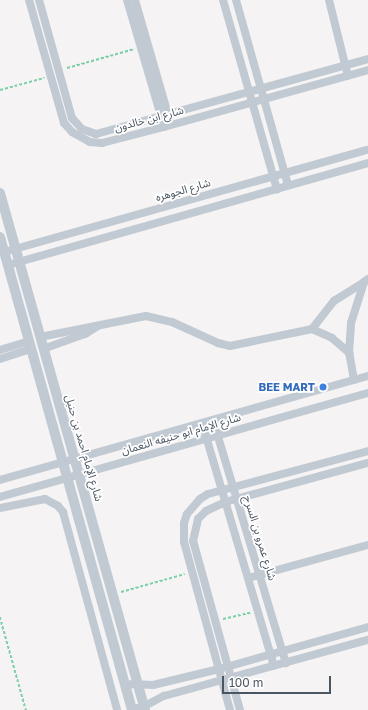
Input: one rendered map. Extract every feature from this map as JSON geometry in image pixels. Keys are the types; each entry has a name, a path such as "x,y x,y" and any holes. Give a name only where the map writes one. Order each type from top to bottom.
{"street":[{"name":"شارع ابن خالدون","path":"29,0 64,123 80,138 90,142 102,143 264,100 368,70"},
{"name":"شارع ابن خالدون","path":"38,0 72,118 76,124 88,132 103,133 368,59"},
{"path":"127,0 143,45 167,126"},
{"path":"135,0 143,45"},
{"path":"223,0 277,189"},
{"path":"236,0 288,185"},
{"path":"329,0 347,65 345,72 351,75"},
{"path":"51,74 59,70"},
{"name":"شارع الجوهره","path":"4,252 368,150"},
{"path":"8,265 368,163"},
{"name":"شارع الإمام احمد بن حنبل","path":"0,193 145,708"},
{"path":"0,237 132,709 145,708 159,697 368,640"},
{"path":"312,329 334,301 366,280"},
{"path":"354,380 349,354 351,323 366,280"},
{"path":"40,337 132,317 159,318 230,346 312,329 332,338 349,354"},
{"path":"43,349 85,334 99,325"},
{"path":"0,350 30,345"},
{"path":"0,359 30,345"},
{"name":"شارع الإمام ابو حنيفه النعمان","path":"0,480 368,376"},
{"name":"شارع الإمام ابو حنيفه النعمان","path":"0,497 368,392"},
{"name":"شارع عمرو بن السرح","path":"213,420 286,663"},
{"name":"شارع عمرو بن السرح","path":"202,423 274,666"},
{"path":"230,710 191,572 183,537 186,518 200,499 222,490 368,451"},
{"path":"240,710 193,541 194,530 206,511 225,502 368,463"},
{"path":"0,508 45,499 52,501 63,512 117,710"},
{"path":"248,578 368,545"},
{"path":"126,688 132,684 153,685 228,667 368,628"}],"path":[{"path":"59,70 143,45"},
{"path":"0,90 51,74"},
{"path":"114,594 191,572"},
{"path":"216,621 258,612"},
{"path":"0,617 26,710"}],"place":[{"name":"BEE MART","path":"323,387"}]}
